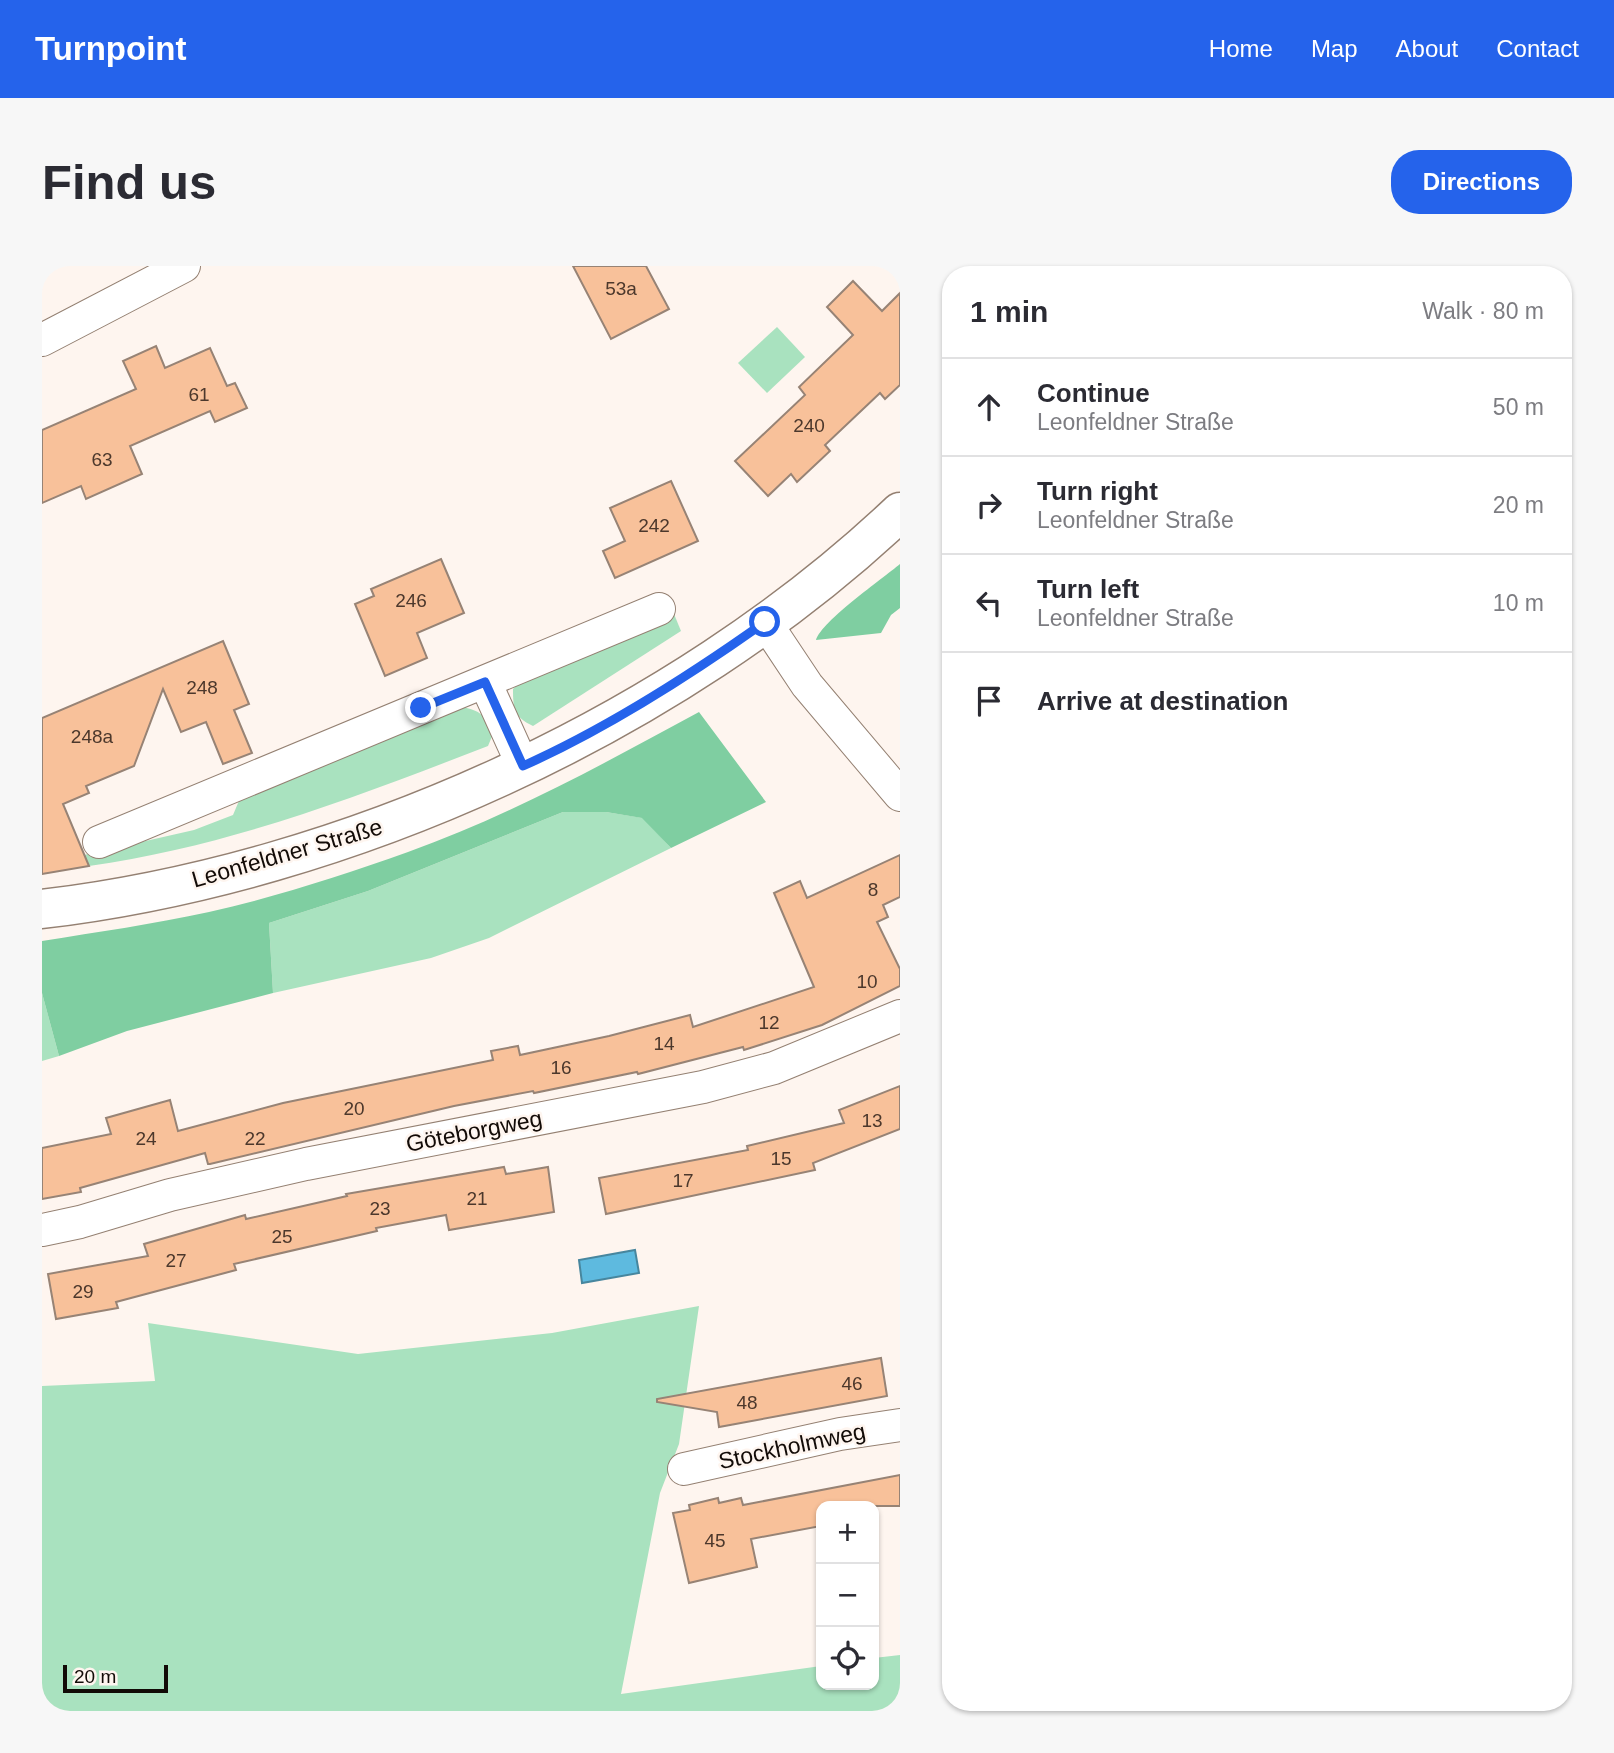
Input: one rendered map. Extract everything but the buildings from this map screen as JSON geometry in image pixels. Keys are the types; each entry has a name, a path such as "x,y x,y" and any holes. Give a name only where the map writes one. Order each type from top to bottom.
{"main road":[{"name":"Leonfeldner Straße","path":"42,909 188,883 310,850 389,823 523,766 625,712 765,622 830,572 900,512"}],"street":[{"path":"42,340 184,266"},
{"path":"99,842 659,609"},
{"path":"765,622 807,685 900,795"},
{"path":"485,682 523,766"},
{"name":"Göteborgweg","path":"42,1230 80,1222 170,1195 306,1164 703,1087 774,1068 900,1016"},
{"name":"Stockholmweg","path":"684,1469 840,1434 900,1424"}],"green space":[{"path":"777,327 805,357 767,393 738,363"},
{"path":"900,564 900,608 891,615 881,633 816,640 840,612"},
{"path":"674,614 681,631 533,726 518,716 514,707 513,689 529,673"},
{"path":"461,707 478,712 485,718 493,734 488,746 341,801 242,833 141,857 89,866 84,855 194,830 233,815 241,796"},
{"path":"699,712 766,802 671,848 642,818 606,812 563,812 368,891 269,923 273,993 127,1031 59,1056 42,993 42,941 209,912 384,861 446,838 520,805"},
{"path":"563,812 606,812 643,818 671,848 489,938 431,958 273,993 269,923 368,891"},
{"path":"42,993 59,1056 42,1061"},
{"path":"699,1306 679,1444 660,1493 621,1694 816,1667 816,1690 879,1690 879,1657 900,1655 900,1711 42,1711 42,1386 155,1381 148,1323 358,1354 552,1333"}],"water":[{"path":"635,1250 639,1273 582,1283 579,1260"}],"route":[{"path":"421,708 485,682 523,766 602,726 765,622"}]}
